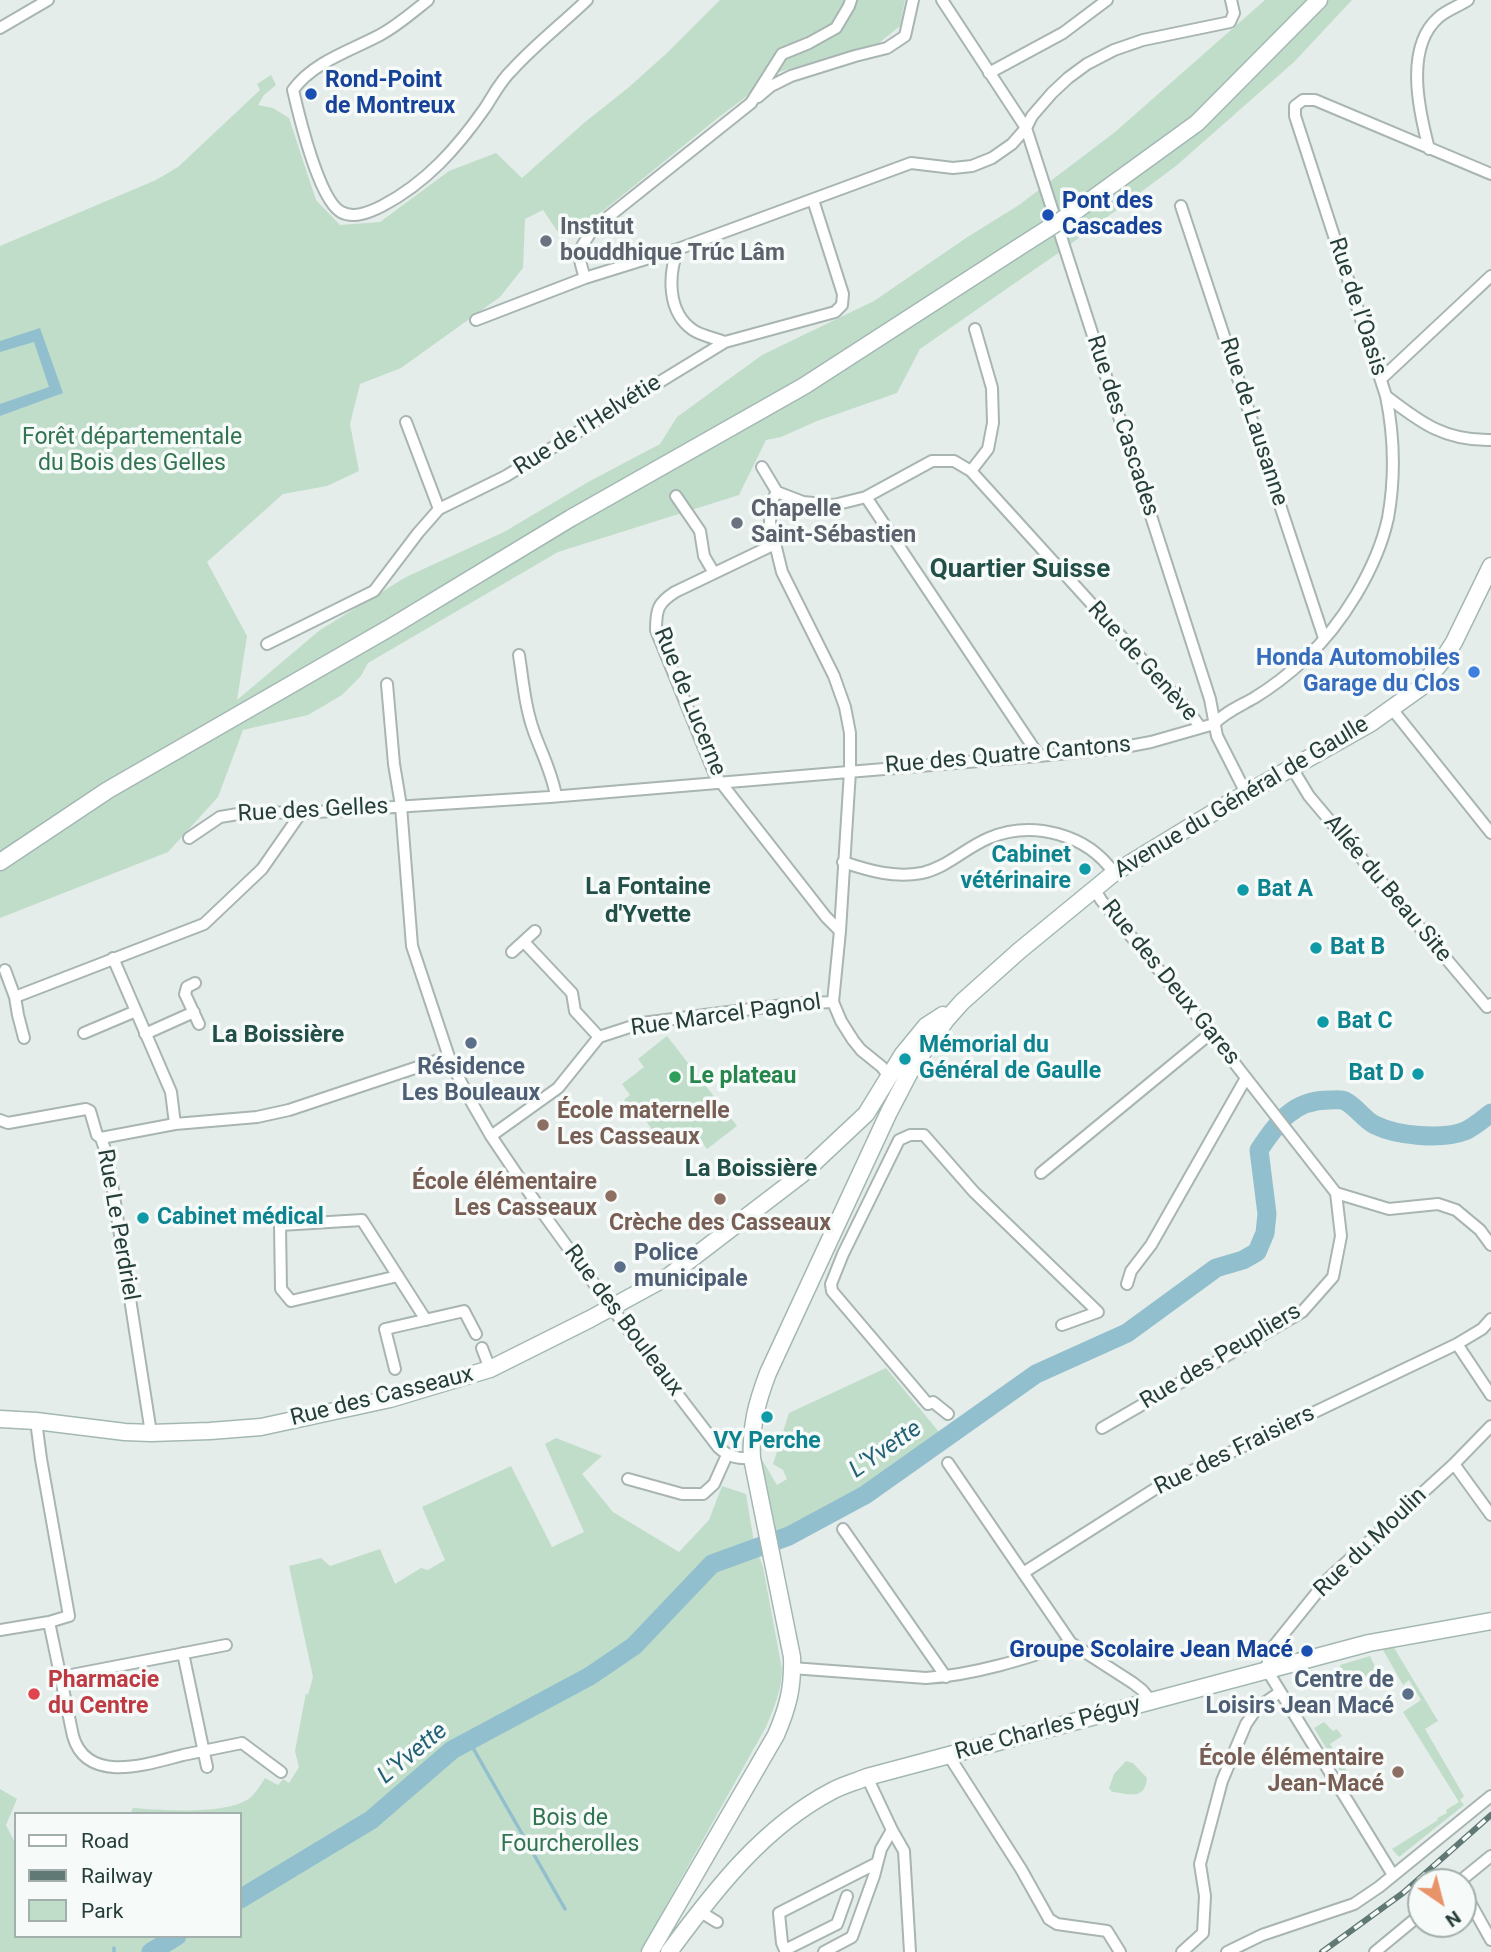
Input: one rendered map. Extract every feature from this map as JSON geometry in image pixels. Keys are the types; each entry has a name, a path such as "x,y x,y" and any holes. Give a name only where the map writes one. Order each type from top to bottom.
{"main road":[{"path":"0,862 108,790 390,627 570,518 804,386 1077,210 1197,123 1319,0"},
{"name":"Avenue du Général de Gaulle","path":"650,1952 776,1735 789,1703 792,1668 790,1645 752,1458 754,1415 759,1395 879,1133 918,1058 962,1002 1018,951 1114,873 1392,709 1420,688 1454,642 1491,566"},
{"name":"Rue des Casseaux","path":"0,1419 151,1433 261,1427 390,1399 490,1369 684,1266 801,1175 856,1123 874,1104 903,1054 926,1026 962,1002"},
{"name":"Rue Charles Péguy","path":"669,1952 733,1870 777,1829 831,1791 867,1777 1387,1639 1491,1621"}],"street":[{"path":"0,28 48,0"},
{"path":"428,0 383,34 306,75 293,90 314,162 328,198 342,213 352,215 368,212 398,197 434,170 469,129 511,70 587,0"},
{"path":"751,103 782,54 836,28 850,0"},
{"path":"585,278 579,249 593,229 772,86 791,76 887,48 905,36 913,0"},
{"name":"Rue des Cascades","path":"942,0 1026,128 1210,699 1217,736 1246,793"},
{"path":"989,74 1063,33 1107,0"},
{"path":"476,320 585,278 678,249 911,163 953,168 972,166 992,158 1012,144 1052,93 1087,64 1114,50 1143,40 1230,22 1234,13 1231,0"},
{"path":"1468,0 1438,18 1422,40 1416,77 1419,114 1429,149 1491,174"},
{"name":"Rue de l’Oasis","path":"1429,149 1315,100 1303,100 1295,106 1295,116 1386,396 1421,423 1449,435 1491,440"},
{"name":"Rue de l'Helvétie","path":"267,644 374,591 439,509 506,476 725,342 835,312 842,305 843,294 813,200"},
{"name":"Rue de Lausanne","path":"1181,206 1324,638"},
{"path":"678,249 671,267 671,276 672,295 679,317 694,331 725,342"},
{"path":"1381,380 1491,276"},
{"path":"762,467 777,492 803,502 834,505 866,497 932,461 954,461 971,471 988,449 993,422 992,388 975,329"},
{"name":"Rue des Quatre Cantons","path":"401,806 721,783 1119,748 1214,724 1222,716 1256,697 1306,659 1340,618 1365,579 1387,519 1391,486 1391,439 1386,396"},
{"path":"406,422 439,509"},
{"name":"Rue de Genève","path":"971,471 1188,710 1200,727"},
{"path":"777,492 771,502 770,523 782,572 834,676 845,707 850,733 850,771 834,1002 841,1021 853,1040 889,1077"},
{"path":"676,496 701,531 704,556 714,573"},
{"path":"866,497 1039,756"},
{"name":"Rue de Lucerne","path":"775,544 675,592 662,601 656,615 656,630 715,775 840,932"},
{"path":"519,655 526,705 548,765 556,796"},
{"name":"Rue des Bouleaux","path":"387,684 394,764 401,806 412,946 451,1063 491,1136 545,1216 611,1307 718,1447 727,1455"},
{"path":"1392,709 1491,833"},
{"name":"Allée du Beau Site","path":"1292,768 1310,796 1490,1008"},
{"name":"Rue des Gelles","path":"189,838 220,817 250,812 301,813 401,806"},
{"path":"15,997 204,924 262,869 301,813"},
{"path":"844,862 876,873 921,873 950,862 989,838 1032,830 1046,831 1080,843 1107,862 1114,873"},
{"name":"Rue des Deux Gares","path":"1094,888 1101,900 1212,1033 1336,1193"},
{"path":"512,952 535,931"},
{"path":"524,942 572,993 575,1011 598,1037"},
{"path":"113,958 171,1092 175,1125"},
{"path":"5,970 15,997 24,1038"},
{"path":"195,983 187,987 185,994 199,1024"},
{"name":"Rue Marcel Pagnol","path":"491,1136 558,1088 598,1037 642,1023 792,1004 834,1002"},
{"path":"84,1033 135,1011"},
{"path":"145,1034 194,1012"},
{"path":"1041,1174 1212,1033"},
{"path":"102,1138 175,1125 257,1117 289,1110 439,1060 451,1063"},
{"path":"1127,1284 1131,1271 1151,1245 1246,1078"},
{"path":"874,1104 889,1112"},
{"name":"Rue Le Perdriel","path":"0,1120 8,1123 86,1109 90,1111 108,1158 151,1433"},
{"path":"856,1123 866,1125 879,1133"},
{"path":"948,1414 933,1402 928,1404 832,1291 831,1284 843,1254 899,1140 910,1135 924,1135 974,1192 1098,1311 1062,1325"},
{"path":"1336,1193 1389,1209 1438,1204 1457,1210 1480,1230 1491,1245"},
{"name":"Rue des Peupliers","path":"1102,1428 1302,1312 1333,1277 1341,1237 1336,1193"},
{"path":"398,1276 291,1301 281,1289 280,1225 362,1220 398,1276 426,1320"},
{"path":"827,1247 843,1254"},
{"path":"396,1369 385,1329 464,1311 476,1334"},
{"name":"Rue des Fraisiers","path":"1023,1573 1158,1487 1457,1344 1482,1329 1491,1319"},
{"path":"1457,1344 1491,1395"},
{"path":"482,1348 490,1369"},
{"path":"0,1630 69,1616 36,1421"},
{"name":"Rue du Moulin","path":"1267,1670 1269,1652 1327,1580 1454,1464 1491,1426"},
{"path":"628,1479 682,1494 703,1494 713,1483 727,1455 740,1459 752,1458"},
{"path":"948,1463 1071,1643 1133,1683 1152,1702"},
{"path":"1454,1464 1491,1515"},
{"path":"843,1529 946,1677"},
{"path":"49,1622 76,1747 82,1755 99,1765 122,1768 242,1743 281,1772"},
{"path":"792,1668 926,1678 946,1677 1071,1643"},
{"path":"61,1677 226,1645"},
{"path":"183,1653 207,1767"},
{"path":"1267,1670 1393,1875"},
{"path":"1182,1952 1203,1933 1205,1896 1200,1864 1222,1781 1246,1724 1257,1708 1280,1692"},
{"path":"949,1756 1021,1869 1049,1919 1056,1924 1107,1931 1120,1952"},
{"path":"867,1777 904,1852 910,1952"},
{"path":"1227,1952 1262,1935 1354,1904 1491,1796"},
{"path":"824,1952 852,1937 881,1849 892,1830"},
{"path":"1477,1868 1491,1856"},
{"path":"847,1896 837,1924 785,1951 779,1913 877,1863"},
{"path":"699,1911 717,1922"},
{"path":"1477,1915 1491,1940"},
{"path":"1375,1952 1407,1926"}],"green space":[{"name":"Forêt départementale du Bois des Gelles","path":"720,0 905,0 900,26 873,48 779,72 577,232 562,238 543,210 525,219 523,268 500,297 401,368 360,384 350,424 359,471 327,486 283,494 207,562 247,636 237,700 320,630 406,577 504,532 590,481 660,444 677,417 762,355 874,301 1019,205 1115,132 1265,0 1352,0 1294,62 1176,166 1064,249 920,349 897,393 817,421 781,437 766,440 739,495 558,552 368,663 361,676 342,695 308,715 243,730 218,797 168,852 0,918 0,246 156,180 178,167 260,90 257,84 271,75 276,85 264,95 258,105 273,108 289,118 316,200 340,225 380,222 449,171 496,153 522,178 667,53"},
{"path":"667,1036 737,1126 707,1149 690,1127 663,1145 634,1104 630,1107 624,1100 630,1095 622,1084 644,1067 638,1059"},
{"path":"886,1368 939,1432 839,1504 774,1537 761,1458 777,1485 787,1479 783,1470 773,1464 789,1413"},
{"name":"Bois de Fourcherolles","path":"556,1438 602,1456 582,1474 613,1512 679,1552 709,1520 722,1486 746,1494 754,1542 763,1567 782,1669 775,1705 766,1727 640,1952 0,1952 0,1789 17,1799 6,1825 14,1841 14,1938 242,1938 242,1812 131,1812 133,1808 195,1810 229,1807 252,1796 265,1778 278,1785 283,1779 289,1783 299,1767 295,1751 306,1693 308,1695 313,1677 289,1566 321,1558 330,1566 380,1549 395,1584 421,1568 428,1570 445,1560 422,1507 511,1466 552,1547 584,1532 545,1444"},
{"path":"1393,1646 1438,1721 1425,1729 1464,1796 1460,1800 1464,1805 1399,1857 1392,1849 1438,1820 1437,1818 1447,1813 1446,1810 1459,1802 1403,1712 1421,1700 1409,1680 1403,1685 1383,1650"},
{"path":"1370,1656 1377,1671 1361,1680 1355,1688 1348,1675 1341,1671 1340,1665"},
{"path":"1324,1722 1333,1731 1337,1729 1342,1736 1330,1744 1355,1784 1350,1787 1314,1728"},
{"path":"1126,1761 1133,1763 1147,1778 1146,1786 1139,1793 1112,1792 1109,1788 1114,1774"}],"water":[{"path":"40,328 63,393 0,416 0,404 49,387 34,342 0,352 0,341"}],"waterway":[{"name":"L'Yvette","path":"242,1898 371,1820 452,1750 590,1676 634,1646 712,1564 789,1536 865,1495 1036,1374 1127,1333 1216,1268 1243,1260 1257,1252 1265,1233 1267,1214 1259,1150 1280,1122 1296,1108 1316,1101 1342,1100 1371,1123 1384,1129 1432,1136 1465,1131 1491,1113"},
{"path":"469,1741 565,1909"},
{"name":"L'Yvette","path":"151,1952 174,1938"}],"railway":[{"path":"1322,1952 1403,1893 1491,1815"}],"place":[{"name":"Rond-Point de Montreux","path":"311,94"},
{"name":"Pont des Cascades","path":"1048,215"},
{"name":"Institut bouddhique Trúc Lâm","path":"546,241"},
{"name":"Chapelle Saint-Sébastien","path":"737,523"},
{"name":"Honda Automobiles Garage du Clos","path":"1474,672"},
{"name":"Cabinet vétérinaire","path":"1085,869"},
{"name":"Bat A","path":"1243,890"},
{"name":"Bat B","path":"1316,948"},
{"name":"Bat C","path":"1323,1022"},
{"name":"Résidence Les Bouleaux","path":"471,1043"},
{"name":"Mémorial du Général de Gaulle","path":"905,1059"},
{"name":"Bat D","path":"1418,1074"},
{"name":"Le plateau","path":"675,1077"},
{"name":"École maternelle Les Casseaux","path":"543,1125"},
{"name":"École élémentaire Les Casseaux","path":"611,1196"},
{"name":"Crèche des Casseaux","path":"720,1199"},
{"name":"Cabinet médical","path":"143,1218"},
{"name":"Police municipale","path":"620,1267"},
{"name":"VY Perche","path":"767,1417"},
{"name":"Groupe Scolaire Jean Macé","path":"1307,1651"},
{"name":"Pharmacie du Centre","path":"34,1694"},
{"name":"Centre de Loisirs Jean Macé","path":"1408,1694"},
{"name":"École élémentaire Jean-Macé","path":"1398,1772"}],"district":[{"name":"Quartier Suisse","path":"1020,570"},
{"name":"La Fontaine d'Yvette","path":"648,902"},
{"name":"La Boissière","path":"278,1036"},
{"name":"La Boissière","path":"751,1170"}]}
